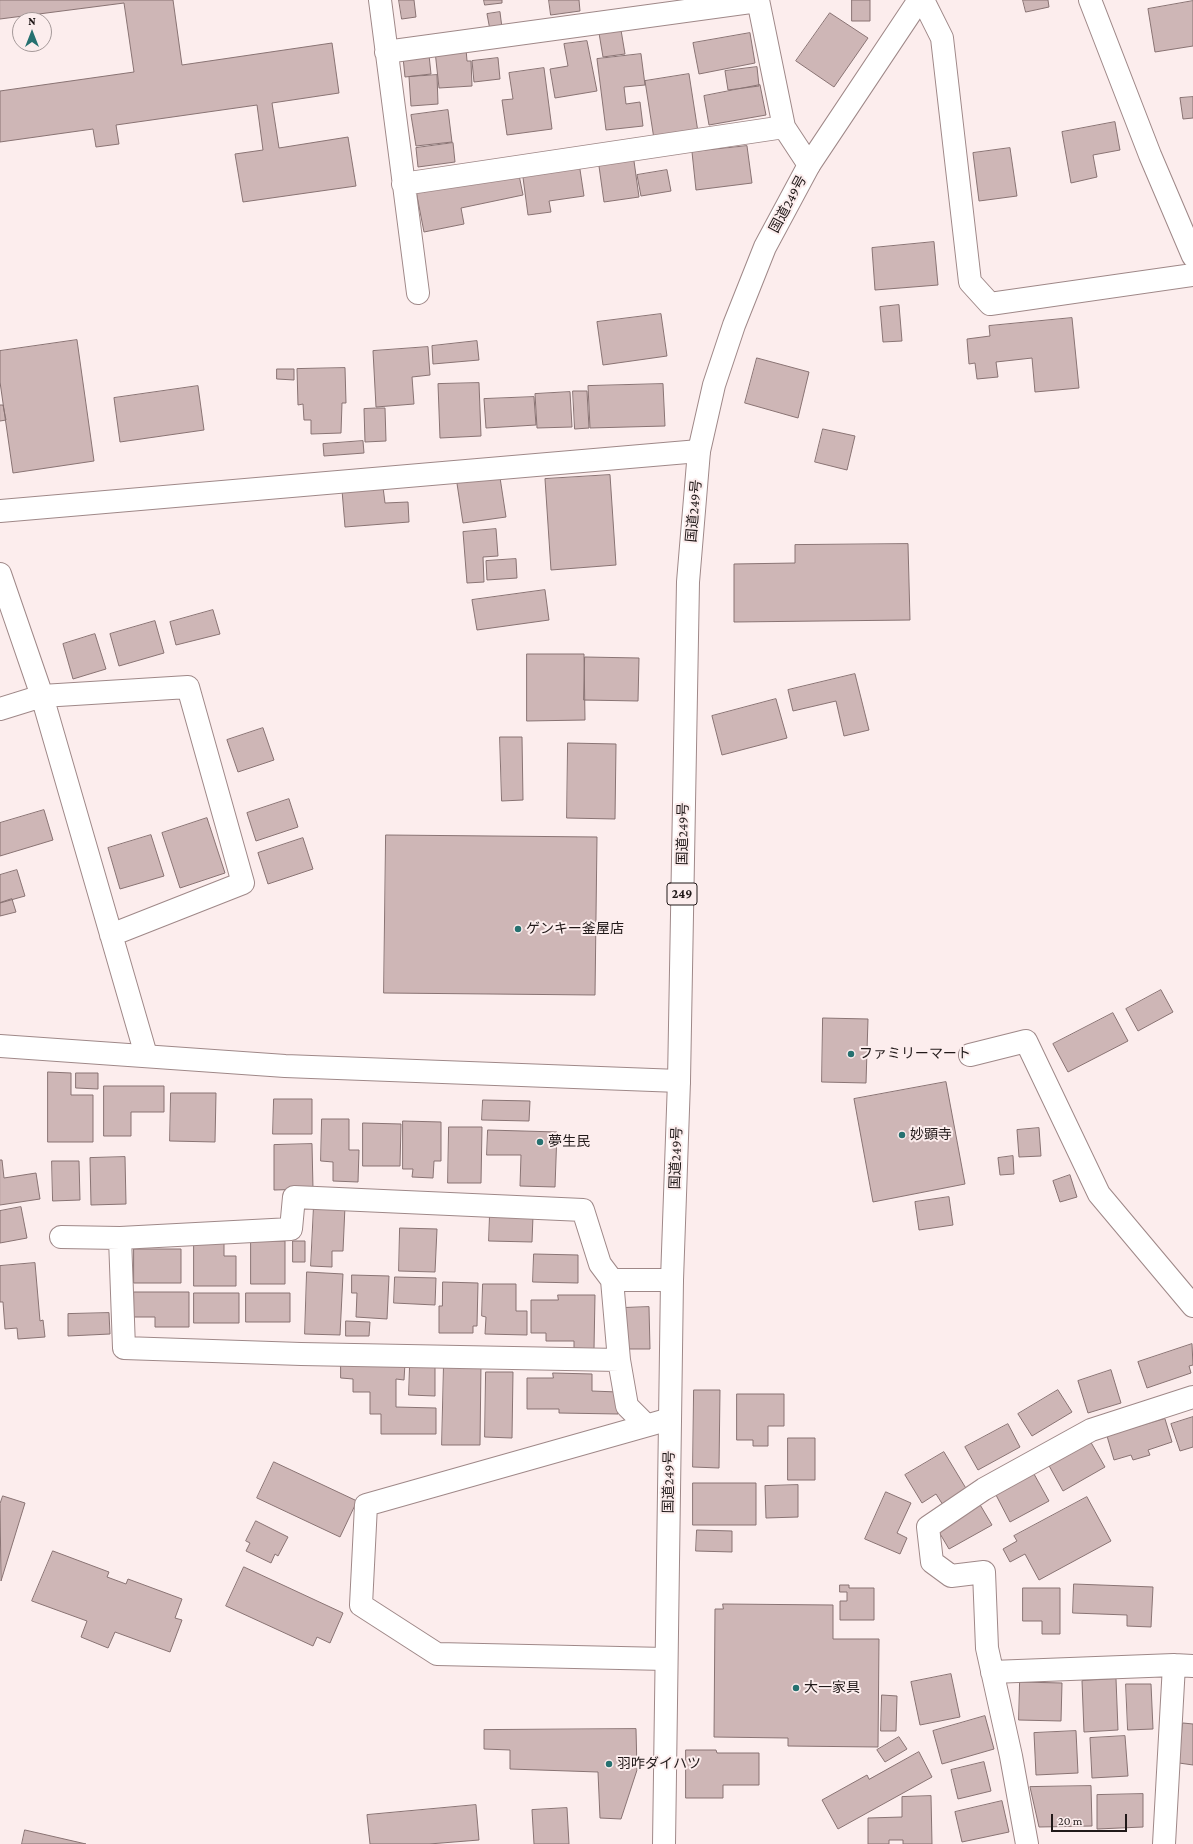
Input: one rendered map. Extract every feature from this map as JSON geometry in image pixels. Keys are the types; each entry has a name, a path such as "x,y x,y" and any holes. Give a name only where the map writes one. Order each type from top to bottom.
{"main road":[{"path":"380,0 418,293"},
{"name":"国道249号","path":"664,1844 672,1280 679,1081 688,582 700,451 714,385 734,325 765,246 809,165 919,0"},
{"path":"923,0 942,38 970,282 990,304 1193,275"},
{"path":"1090,0 1150,154 1193,256"},
{"path":"386,52 758,1 784,127 809,165"},
{"path":"403,184 784,127"},
{"path":"0,511 700,451"},
{"path":"0,574 42,696 146,1055"},
{"path":"0,709 42,696 188,687 243,883 111,935"},
{"path":"970,1055 1026,1041 1100,1194 1193,1306"},
{"path":"0,1046 146,1055 286,1066 679,1081"},
{"path":"61,1237 120,1238 291,1229 294,1197 583,1210 600,1264 612,1280 619,1360 627,1406 646,1426"},
{"path":"120,1238 124,1348 309,1354 619,1360"},
{"path":"612,1280 672,1280"},
{"path":"1027,1844 1011,1756 988,1648 984,1572 951,1576 932,1562 928,1527 984,1489 1091,1430 1193,1398"},
{"path":"666,1659 437,1654 361,1605 366,1505 670,1419"},
{"path":"992,1672 1184,1665 1164,1844"}],"building":[{"path":"0,0 173,0 182,65 332,43 339,93 272,103 279,148 348,137 356,186 243,202 235,154 263,150 257,105 116,125 119,144 96,147 93,129 0,142 0,91 134,72 124,3 52,12 12,12 12,17 0,19"},
{"path":"399,0 414,0 416,17 402,19"},
{"path":"484,0 502,0 502,3 485,5"},
{"path":"549,0 579,0 580,11 551,15"},
{"path":"852,0 870,0 870,21 852,21"},
{"path":"1023,0 1048,0 1049,7 1026,12"},
{"path":"1193,1 1193,46 1155,52 1148,9"},
{"path":"500,12 502,28 490,30 487,14"},
{"path":"830,13 868,38 834,87 796,61"},
{"path":"621,30 625,54 603,57 599,33"},
{"path":"750,33 755,63 699,74 693,43"},
{"path":"587,41 597,91 555,98 550,69 568,66 564,44"},
{"path":"466,49 467,61 471,61 472,86 439,88 435,51"},
{"path":"641,54 645,85 624,87 626,104 640,102 643,126 606,130 597,59"},
{"path":"429,55 431,74 405,77 403,57"},
{"path":"498,58 500,79 474,82 472,61"},
{"path":"757,67 759,86 728,90 725,71"},
{"path":"544,68 552,129 507,135 502,100 513,99 509,73"},
{"path":"689,74 698,132 654,139 645,81"},
{"path":"437,75 438,104 411,106 409,77"},
{"path":"760,85 766,115 709,125 704,96"},
{"path":"1193,97 1193,118 1183,119 1180,98"},
{"path":"448,110 452,142 416,146 411,115"},
{"path":"1115,122 1120,150 1093,155 1097,177 1071,183 1062,132"},
{"path":"453,143 455,162 418,167 416,148"},
{"path":"747,146 752,183 696,190 692,152"},
{"path":"1010,148 1017,196 979,201 973,153"},
{"path":"633,154 639,197 604,202 598,159"},
{"path":"579,163 584,196 549,201 551,212 528,215 522,170"},
{"path":"518,170 523,195 461,208 464,224 424,232 416,191"},
{"path":"667,170 671,191 641,196 637,175"},
{"path":"934,242 938,285 875,290 872,248"},
{"path":"899,305 902,341 883,342 880,307"},
{"path":"661,314 667,356 603,365 597,322"},
{"path":"1072,318 1079,388 1035,392 1032,358 996,362 998,377 977,379 975,363 969,364 967,339 990,336 989,326"},
{"path":"77,340 94,461 13,473 0,382 0,351"},
{"path":"477,341 479,360 433,364 432,346"},
{"path":"428,347 430,375 412,377 414,404 376,407 373,351"},
{"path":"757,358 809,372 798,418 745,403"},
{"path":"345,368 346,403 342,403 341,433 311,434 311,420 304,420 303,404 298,405 297,369"},
{"path":"277,369 294,369 294,380 277,379"},
{"path":"479,383 481,436 440,438 438,384"},
{"path":"663,384 665,426 590,428 588,386"},
{"path":"198,386 204,430 120,442 114,398"},
{"path":"573,391 587,391 589,428 575,429"},
{"path":"570,392 572,427 537,428 535,394"},
{"path":"534,397 536,425 486,428 484,399"},
{"path":"0,405 3,405 6,420 0,421"},
{"path":"385,408 386,441 365,442 364,409"},
{"path":"823,429 855,436 847,470 815,462"},
{"path":"363,441 364,453 324,456 323,444"},
{"path":"499,471 506,517 463,523 456,477"},
{"path":"610,475 616,565 551,570 545,479"},
{"path":"383,487 385,503 408,502 409,522 345,527 342,490"},
{"path":"496,529 498,556 483,557 484,582 467,583 463,532"},
{"path":"908,544 910,620 734,622 734,564 795,563 795,545"},
{"path":"516,559 517,578 487,580 486,561"},
{"path":"545,590 549,620 477,630 472,600"},
{"path":"213,610 220,634 176,645 170,622"},
{"path":"155,621 164,653 119,666 110,634"},
{"path":"95,634 106,669 73,679 63,644"},
{"path":"527,654 584,654 585,720 527,721"},
{"path":"585,657 639,658 638,701 584,700"},
{"path":"855,674 869,730 844,736 836,701 793,711 788,690"},
{"path":"776,699 787,738 722,755 712,716"},
{"path":"263,728 274,760 238,772 227,740"},
{"path":"500,737 522,737 523,800 502,801"},
{"path":"568,743 616,744 615,819 567,818"},
{"path":"289,799 298,827 256,841 247,813"},
{"path":"44,810 53,840 0,856 0,823"},
{"path":"207,818 225,873 180,888 162,833"},
{"path":"151,835 164,876 120,889 108,848"},
{"path":"386,835 597,837 595,995 384,993"},
{"path":"303,838 313,869 268,884 258,853"},
{"path":"17,870 25,896 0,903 0,875"},
{"path":"12,899 16,912 0,916 0,903"},
{"path":"1161,990 1173,1012 1138,1031 1126,1009"},
{"path":"1113,1013 1128,1041 1068,1072 1053,1044"},
{"path":"823,1018 868,1019 866,1083 822,1082"},
{"path":"48,1072 71,1073 71,1095 93,1095 93,1142 48,1142"},
{"path":"76,1073 98,1073 98,1089 76,1088"},
{"path":"946,1082 965,1184 873,1202 854,1099"},
{"path":"104,1086 164,1086 164,1112 131,1112 131,1136 104,1136"},
{"path":"171,1093 216,1093 215,1142 170,1141"},
{"path":"274,1099 312,1099 312,1134 273,1134"},
{"path":"483,1100 530,1101 529,1121 482,1120"},
{"path":"322,1119 349,1119 349,1150 359,1150 358,1182 333,1181 333,1162 321,1161"},
{"path":"403,1121 441,1122 441,1161 434,1161 433,1178 412,1177 413,1169 403,1169"},
{"path":"363,1123 401,1124 400,1166 363,1166"},
{"path":"449,1127 482,1127 481,1183 448,1183"},
{"path":"1039,1128 1041,1156 1019,1157 1017,1130"},
{"path":"488,1130 557,1132 555,1187 520,1186 521,1155 487,1155"},
{"path":"312,1144 313,1189 274,1190 274,1145"},
{"path":"1013,1156 1014,1174 1000,1175 998,1158"},
{"path":"125,1157 126,1204 91,1205 90,1158"},
{"path":"0,1160 2,1160 4,1178 36,1173 40,1199 0,1205"},
{"path":"52,1161 79,1161 80,1200 53,1201"},
{"path":"1070,1175 1077,1197 1060,1202 1053,1181"},
{"path":"949,1197 953,1225 919,1230 915,1202"},
{"path":"314,1205 345,1206 343,1251 332,1251 332,1267 311,1266"},
{"path":"21,1207 27,1238 0,1243 0,1211"},
{"path":"490,1214 533,1216 532,1242 489,1241"},
{"path":"400,1228 437,1229 435,1272 399,1271"},
{"path":"251,1241 285,1241 285,1284 251,1284"},
{"path":"293,1241 305,1241 305,1262 293,1262"},
{"path":"194,1243 224,1243 224,1256 236,1256 236,1286 194,1286"},
{"path":"134,1249 181,1249 181,1283 134,1283"},
{"path":"534,1254 578,1255 578,1283 533,1282"},
{"path":"35,1263 40,1321 43,1320 45,1337 18,1339 17,1328 5,1329 3,1302 0,1302 0,1266"},
{"path":"307,1272 343,1274 340,1335 305,1334"},
{"path":"352,1275 389,1276 387,1319 356,1317 357,1293 352,1293"},
{"path":"395,1277 436,1278 435,1305 394,1303"},
{"path":"443,1282 478,1283 477,1326 473,1326 473,1333 439,1333 439,1306 442,1306"},
{"path":"483,1284 516,1284 516,1311 527,1311 527,1335 485,1334 486,1317 482,1316"},
{"path":"134,1292 189,1292 189,1327 155,1327 155,1317 134,1317"},
{"path":"194,1293 239,1293 239,1323 194,1323"},
{"path":"246,1293 290,1293 290,1322 246,1322"},
{"path":"558,1295 595,1295 594,1349 574,1348 574,1341 546,1341 546,1333 531,1333 531,1300 558,1300"},
{"path":"649,1307 650,1349 626,1349 622,1308"},
{"path":"109,1313 110,1334 68,1336 68,1314"},
{"path":"346,1321 370,1322 369,1336 346,1336"},
{"path":"1192,1344 1193,1365 1189,1366 1191,1373 1147,1388 1138,1362"},
{"path":"341,1362 405,1363 404,1380 396,1379 396,1407 436,1408 436,1434 381,1434 381,1414 370,1414 370,1392 353,1392 353,1379 341,1378"},
{"path":"444,1362 481,1363 480,1445 442,1445"},
{"path":"410,1365 435,1365 435,1396 409,1395"},
{"path":"1111,1370 1121,1403 1088,1413 1078,1381"},
{"path":"486,1372 513,1372 512,1438 485,1437"},
{"path":"553,1373 592,1374 592,1391 618,1392 618,1414 559,1413 559,1409 527,1409 527,1378 553,1378"},
{"path":"694,1390 720,1390 719,1468 693,1467"},
{"path":"1058,1390 1072,1412 1032,1436 1018,1414"},
{"path":"737,1394 784,1394 784,1426 768,1426 768,1446 753,1446 753,1440 737,1440"},
{"path":"1193,1417 1193,1447 1180,1451 1171,1424"},
{"path":"1165,1419 1172,1442 1148,1450 1150,1455 1133,1460 1131,1455 1114,1460 1107,1436"},
{"path":"1008,1424 1020,1447 978,1470 965,1447"},
{"path":"788,1438 815,1438 815,1480 788,1480"},
{"path":"1089,1439 1105,1467 1063,1491 1047,1462"},
{"path":"944,1452 967,1490 943,1505 936,1494 922,1503 905,1475"},
{"path":"274,1462 357,1501 340,1537 257,1498"},
{"path":"1034,1474 1049,1501 1010,1522 996,1495"},
{"path":"693,1483 756,1483 756,1525 693,1525"},
{"path":"798,1485 798,1517 766,1518 765,1486"},
{"path":"886,1492 911,1503 897,1533 907,1538 900,1554 865,1539"},
{"path":"3,1496 25,1503 1,1581 0,1504"},
{"path":"1087,1497 1111,1541 1039,1580 1025,1554 1010,1562 1003,1549 1017,1541 1014,1536"},
{"path":"979,1503 992,1525 949,1549 936,1527"},
{"path":"256,1521 288,1537 278,1556 275,1554 271,1563 246,1551 250,1543 246,1541"},
{"path":"697,1530 732,1531 732,1552 696,1551"},
{"path":"53,1551 109,1572 107,1577 126,1584 128,1579 182,1599 175,1618 182,1620 170,1652 115,1632 108,1648 81,1637 87,1621 32,1601"},
{"path":"244,1567 343,1613 330,1643 317,1637 313,1646 226,1606"},
{"path":"1074,1584 1153,1587 1151,1627 1127,1626 1127,1615 1073,1613"},
{"path":"840,1585 849,1585 849,1588 874,1588 874,1620 840,1620 840,1601 847,1601 847,1592 840,1592"},
{"path":"1023,1588 1060,1588 1060,1634 1042,1634 1042,1621 1023,1621"},
{"name":"大一家具","path":"723,1604 833,1605 833,1639 879,1639 878,1747 788,1746 788,1738 714,1737 715,1609 723,1609"},
{"path":"951,1674 960,1717 920,1725 911,1682"},
{"path":"1116,1679 1118,1730 1084,1732 1082,1681"},
{"path":"1020,1682 1062,1683 1061,1721 1019,1720"},
{"path":"1126,1684 1151,1684 1153,1729 1128,1730"},
{"path":"882,1695 897,1696 896,1731 881,1731"},
{"path":"985,1716 994,1749 942,1764 933,1731"},
{"path":"1183,1723 1193,1724 1193,1765 1179,1763"},
{"path":"636,1729 637,1770 621,1819 600,1818 598,1772 510,1769 510,1750 484,1749 484,1730"},
{"path":"1076,1731 1078,1773 1036,1775 1034,1733"},
{"path":"1125,1736 1128,1776 1092,1778 1090,1738"},
{"path":"899,1737 907,1749 885,1762 877,1750"},
{"path":"686,1750 716,1750 717,1753 759,1753 759,1785 723,1785 723,1798 686,1798"},
{"path":"919,1752 932,1777 838,1829 822,1800 867,1775 869,1779"},
{"path":"984,1762 991,1791 958,1799 951,1770"},
{"path":"1091,1786 1092,1826 1039,1827 1030,1787"},
{"path":"1143,1794 1143,1827 1097,1829 1097,1795"},
{"path":"931,1796 932,1844 903,1844 903,1840 889,1840 889,1844 868,1844 868,1818 902,1817 902,1797"},
{"path":"1002,1801 1009,1832 962,1842 955,1812"},
{"path":"476,1805 479,1840 429,1844 370,1844 367,1815"},
{"path":"567,1808 569,1844 534,1844 532,1810"},
{"path":"25,1830 86,1844 22,1844"}],"place":[{"name":"ゲンキー釜屋店","path":"518,929"},
{"name":"ファミリーマート","path":"851,1054"},
{"name":"妙顕寺","path":"902,1135"},
{"name":"夢生民","path":"540,1142"},
{"name":"大一家具","path":"796,1688"},
{"name":"羽咋ダイハツ","path":"609,1764"}]}
